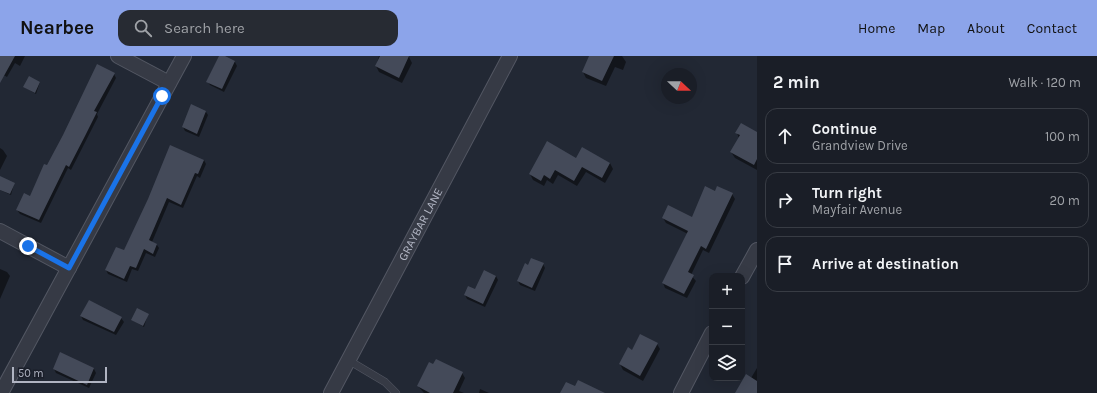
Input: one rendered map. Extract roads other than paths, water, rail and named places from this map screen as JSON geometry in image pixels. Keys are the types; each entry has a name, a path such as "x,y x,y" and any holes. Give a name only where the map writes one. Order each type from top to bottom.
{"street":[{"path":"118,56 169,83"},
{"path":"1,393 184,56"},
{"name":"GRAYBAR LANE","path":"330,393 510,56"},
{"path":"0,231 69,268"},
{"path":"744,273 757,250"},
{"path":"681,393 709,339"}],"lane":[{"path":"348,360 385,382 396,393"}]}
